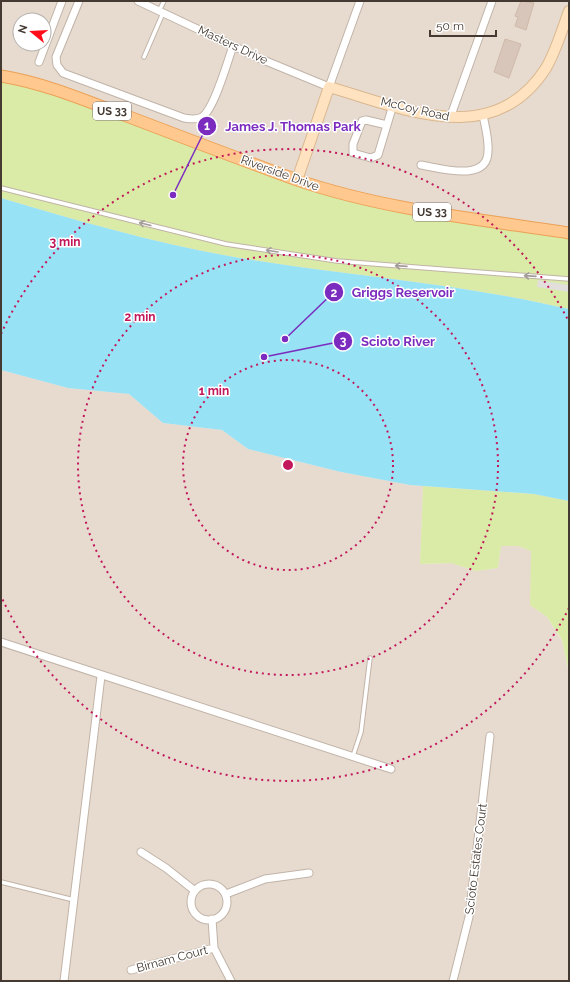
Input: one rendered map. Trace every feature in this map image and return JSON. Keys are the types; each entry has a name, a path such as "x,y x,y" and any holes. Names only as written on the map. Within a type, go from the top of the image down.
{"main road":[{"name":"McCoy Road","path":"329,87 393,105 450,118 483,115 505,106 525,92 536,81 553,54 569,11"},
{"name":"Riverside Drive","path":"1,76 18,79 70,95 297,180 361,199 396,207 569,233"},
{"path":"297,180 329,87"}],"street":[{"path":"39,62 62,1"},
{"path":"79,1 56,57 57,65 62,73 184,118 194,119 204,116 214,100 233,46"},
{"name":"Masters Drive","path":"138,1 261,59 329,87"},
{"path":"329,87 360,1"},
{"path":"450,118 492,1"},
{"path":"387,125 366,120 362,121 353,144 353,153 370,158 375,158 378,155 387,125 393,105"},
{"path":"421,165 469,172 482,168 487,160 488,152 483,115"},
{"path":"1,642 101,676 180,699 391,769"},
{"path":"64,981 101,676"},
{"name":"Scioto Estates Court","path":"453,981 469,917 490,736"},
{"path":"141,852 166,868 195,891"},
{"path":"226,894 265,879 309,873"},
{"path":"214,884 226,894 227,905 221,915 212,919 201,918 194,910 192,900 195,891 204,885 214,884"},
{"path":"212,919 214,948 231,981"},
{"name":"Birnam Court","path":"131,970 214,948"}],"lane":[{"path":"144,57 164,1"},
{"path":"1,188 226,244 337,261 569,279"},
{"path":"353,756 361,732 370,658"},
{"path":"1,882 74,900"}],"shaded area":[{"path":"1,1 569,1 569,233 361,199 1,72"},
{"path":"538,280 569,285 569,292 537,287"},
{"path":"1,370 68,388 129,394 163,423 222,430 248,449 341,472 410,485 423,486 420,564 451,563 476,571 498,568 501,546 518,546 532,551 530,605 547,617 562,641 569,673 569,981 1,981"}],"green space":[{"path":"1,76 330,191 569,233 569,309 454,287 226,256 129,234 1,198"},
{"path":"423,486 534,494 569,501 569,673 562,640 547,617 530,605 531,551 518,546 501,546 498,568 476,571 451,563 420,564"}],"water":[{"path":"1,198 129,234 226,256 454,287 569,309 569,501 534,494 410,485 341,472 248,449 222,430 163,423 129,394 68,388 1,370"}],"building":[{"path":"521,1 534,3 526,30 515,26 518,17 515,16"},
{"path":"505,39 521,44 509,78 494,72"}],"place":[{"name":"James J. Thomas Park","path":"173,195"},
{"name":"Griggs Reservoir","path":"285,339"},
{"name":"Scioto River","path":"264,357"}]}
